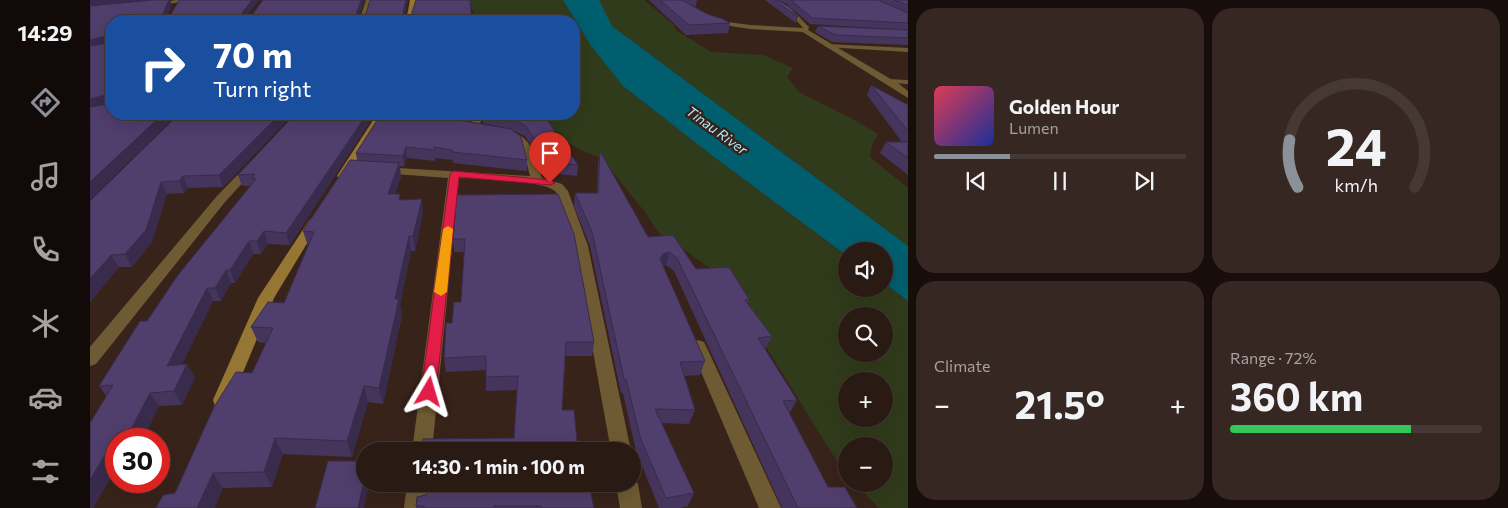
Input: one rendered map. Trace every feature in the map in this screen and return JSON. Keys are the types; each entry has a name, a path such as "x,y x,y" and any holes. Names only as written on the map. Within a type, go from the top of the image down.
{"main road":[{"path":"410,15 413,0"},
{"path":"333,192 358,168 382,120"},
{"path":"214,417 266,298 323,208"}],"street":[{"path":"149,4 192,0"},
{"path":"364,15 369,0"},
{"path":"772,0 791,11 805,29 827,46 891,81 908,95"},
{"path":"176,8 179,1"},
{"path":"805,29 816,28"},
{"path":"473,123 510,133 524,141 537,180"},
{"path":"90,359 221,199 260,156"},
{"path":"358,168 537,180 558,186 581,246 619,442"},
{"path":"423,442 454,174"},
{"path":"690,326 770,508"},
{"path":"415,508 417,492"},
{"path":"629,492 632,508"}],"lane":[{"path":"708,21 724,25 805,29"},
{"path":"827,46 908,50"},
{"path":"891,81 908,82"}],"green space":[{"path":"467,0 563,0 572,15 474,15"},
{"path":"599,0 644,0 674,25 676,30 711,52 763,55 793,68 787,77 799,92 878,134 872,145 870,157 908,188 908,246 612,26"},
{"path":"580,28 591,46 623,86 714,157 838,249 838,297 893,297 893,290 908,301 908,508 879,508 863,492 893,492 893,437 838,437 838,463 758,334 738,290 658,232 645,212 602,159 564,140 543,120 580,120"}],"water":[{"name":"Tinau River","path":"563,0 599,0 612,26 908,246 908,301 893,290 893,242 838,242 838,249 714,157 623,86 591,46 580,28 580,15 572,15"}],"building":[{"path":"169,0 163,14 166,15 105,15 105,36 90,40 90,6"},
{"path":"179,0 252,0 242,13 243,15 171,15"},
{"path":"263,0 361,0 356,15 252,15"},
{"path":"370,0 406,0 403,13 404,15 356,15 366,14"},
{"path":"416,0 470,0 471,15 411,15"},
{"path":"660,0 682,0 707,14 730,23 689,25"},
{"path":"774,0 790,7 798,17"},
{"path":"791,0 878,0 908,13 908,23 812,18"},
{"path":"894,0 908,0 908,5"},
{"path":"818,26 908,30 908,38 835,35"},
{"path":"105,44 105,95 90,99 90,46"},
{"path":"871,85 908,105 908,131"},
{"path":"105,104 105,120 157,120 90,182 90,107"},
{"path":"173,120 274,120 219,175 183,176 179,181 161,182 146,230 125,254 111,255 90,279 90,201"},
{"path":"289,120 363,120 286,233 264,231 257,241 249,241 230,270 226,270 215,288 207,288 167,366 187,364 174,391 150,393 132,428 105,428 105,455 90,480 90,423 113,385 99,386 140,321 147,321 178,275 256,179 252,178 255,174 238,175"},
{"path":"377,120 459,120 511,129 521,137 527,160 452,152 452,150 434,147 434,150 406,147 403,156 356,153"},
{"path":"513,120 547,120 578,165 543,161 535,140 526,126"},
{"path":"886,142 908,142 908,158"},
{"path":"600,151 648,237 673,235 696,269 729,267 749,299 745,300 772,336 758,338 797,400 783,401 828,487 838,487 838,492 848,492 857,508 798,508 677,258 669,252 663,254 660,259 705,361 680,362 695,410 655,409 694,493 666,498 640,437 626,379 624,379 592,232 575,193 598,193"},
{"path":"350,160 399,163 388,194 400,194 399,200 422,199 413,236 409,236 395,299 399,299 379,388 364,386 347,441 275,438 264,472 213,473 197,508 156,508 163,495 175,493 214,407 236,372 252,373 273,328 251,327 268,302 284,303 314,232 303,231"},
{"path":"558,194 574,234 594,342 566,342 562,410 574,410 577,442 423,442 423,439 514,438 518,376 486,377 486,356 444,358 446,323 452,323 454,302 461,302 465,239 453,239 457,195"},
{"path":"328,461 356,461 356,492 362,492 358,508 315,508"},
{"path":"426,492 591,492 594,508 494,506 494,508 424,508 424,506 416,506 417,497 426,495"}],"slow traffic":[{"path":"441,292 448,229"}],"route":[{"path":"429,392 454,174 537,180 550,183"}]}
